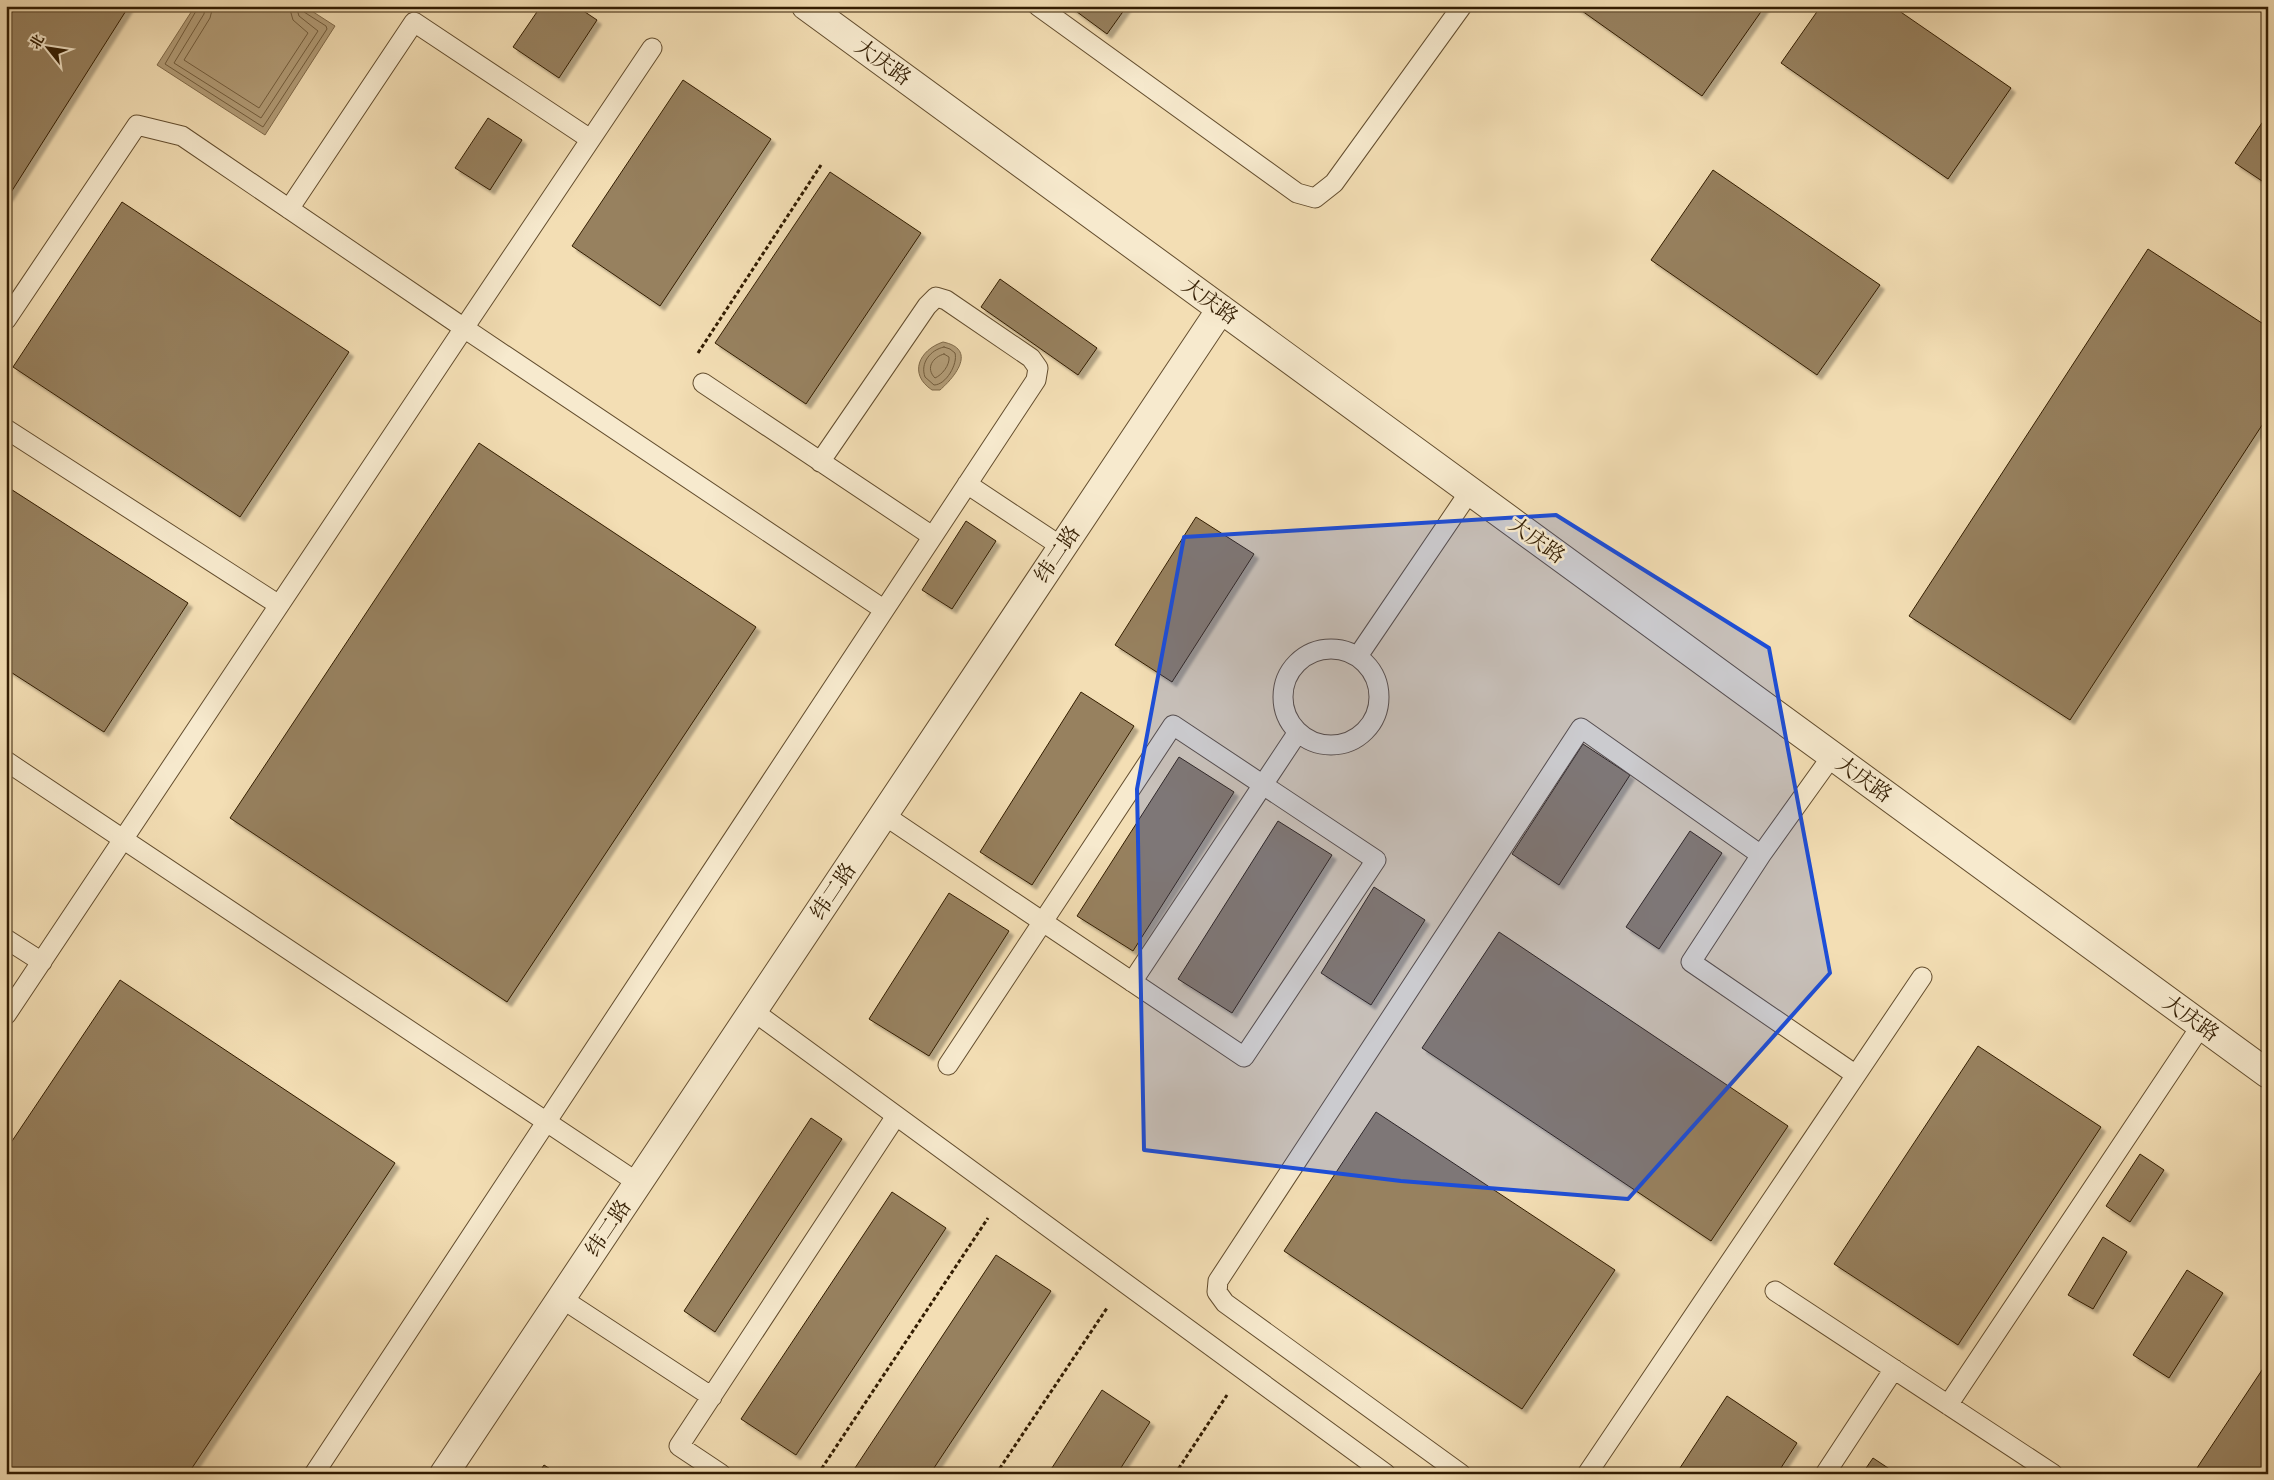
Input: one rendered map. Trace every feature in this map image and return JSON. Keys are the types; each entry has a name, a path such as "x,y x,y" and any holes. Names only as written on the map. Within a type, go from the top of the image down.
{"street":[{"name":"大庆路","path":"806,6 2268,1074"},
{"name":"纬二路","path":"444,1474 1221,309"}],"lane":[{"path":"1038,6 1297,193 1315,198 1334,184 1462,6"},
{"path":"289,209 414,22 590,139"},
{"path":"6,1015 652,48"},
{"path":"6,320 137,125 182,136 883,609"},
{"path":"314,1474 883,609 1036,380 1038,368 1031,358 946,300 936,297 927,306 820,462"},
{"path":"703,383 932,536"},
{"path":"6,429 279,605"},
{"path":"966,484 1062,547"},
{"path":"1358,656 1470,491"},
{"path":"1327,648 1343,650 1358,656 1369,667 1376,679 1379,693 1378,708 1373,721 1364,732 1352,740 1338,744 1324,744 1310,740 1298,732 1288,719 1283,689 1289,674 1298,661 1312,652 1327,648"},
{"path":"884,815 1043,922 1132,982 1244,1057 1376,860 1173,726 1043,922 948,1065"},
{"path":"1461,1474 1224,1303 1217,1292 1218,1281 1581,728 1761,855"},
{"path":"1132,982 1298,732"},
{"path":"1832,756 1761,855 1691,962 1856,1075"},
{"path":"6,761 638,1183"},
{"path":"6,939 42,962"},
{"path":"1587,1474 1922,978"},
{"path":"753,1011 1386,1474"},
{"path":"1948,1404 2202,1026"},
{"path":"720,1474 679,1446 896,1116"},
{"path":"1775,1291 2053,1474"},
{"path":"561,1298 712,1396"},
{"path":"1825,1474 1894,1369"}],"path":[{"path":"703,383 694,369 698,353 821,165"},
{"path":"818,1474 1003,1194"},
{"path":"996,1474 1124,1282"},
{"path":"1175,1474 1244,1370"}],"highlighted area":[{"path":"1556,515 1769,648 1830,973 1628,1199 1401,1181 1144,1150 1137,789 1184,537"}],"water":[{"path":"195,6 304,6 335,26 265,135 157,65"},
{"path":"943,342 953,345 959,350 960,363 952,378 940,390 932,390 920,377 919,363 928,351"}],"building":[{"path":"6,6 129,6 8,197 6,196"},
{"path":"541,6 576,6 597,20 559,78 513,47"},
{"path":"1069,6 1127,6 1107,34"},
{"path":"1575,6 1765,6 1702,96"},
{"path":"1821,6 1892,6 2011,88 1948,179 1781,63"},
{"path":"683,80 771,139 660,306 572,246"},
{"path":"2268,114 2268,185 2235,163"},
{"path":"488,118 522,140 490,190 455,168"},
{"path":"1713,170 1880,285 1817,375 1651,260"},
{"path":"830,172 921,233 806,404 715,343"},
{"path":"122,202 349,352 240,517 13,367"},
{"path":"2148,249 2268,327 2268,416 2070,720 1909,616"},
{"path":"1000,279 1097,348 1078,375 981,307"},
{"path":"479,443 756,627 507,1002 230,818"},
{"path":"6,486 188,603 104,732 6,669"},
{"path":"1196,517 1254,554 1172,682 1115,645"},
{"path":"966,521 996,541 952,609 922,590"},
{"path":"1081,692 1134,726 1032,885 980,852"},
{"path":"1583,744 1630,775 1559,885 1512,854"},
{"path":"1179,757 1234,792 1133,951 1077,916"},
{"path":"1278,821 1332,855 1232,1013 1178,979"},
{"path":"1690,831 1722,853 1659,949 1626,927"},
{"path":"1374,887 1425,920 1371,1005 1321,973"},
{"path":"949,893 1009,931 929,1056 869,1019"},
{"path":"1499,932 1788,1126 1711,1241 1422,1048"},
{"path":"120,980 395,1163 188,1474 6,1474 6,1150"},
{"path":"1978,1046 2101,1127 1958,1345 1834,1264"},
{"path":"1376,1112 1615,1270 1522,1409 1284,1251"},
{"path":"811,1118 842,1139 715,1332 684,1311"},
{"path":"2140,1154 2164,1170 2130,1222 2106,1206"},
{"path":"892,1192 946,1228 796,1455 741,1419"},
{"path":"2103,1237 2127,1252 2093,1309 2068,1295"},
{"path":"996,1255 1051,1291 930,1474 851,1474"},
{"path":"2187,1270 2223,1293 2169,1378 2133,1355"},
{"path":"2268,1361 2268,1474 2193,1474"},
{"path":"1102,1390 1150,1422 1117,1474 1048,1474"},
{"path":"1727,1396 1797,1443 1777,1474 1676,1474"},
{"path":"1873,1458 1897,1474 1862,1474"},
{"path":"544,1465 558,1474 538,1474"}]}
